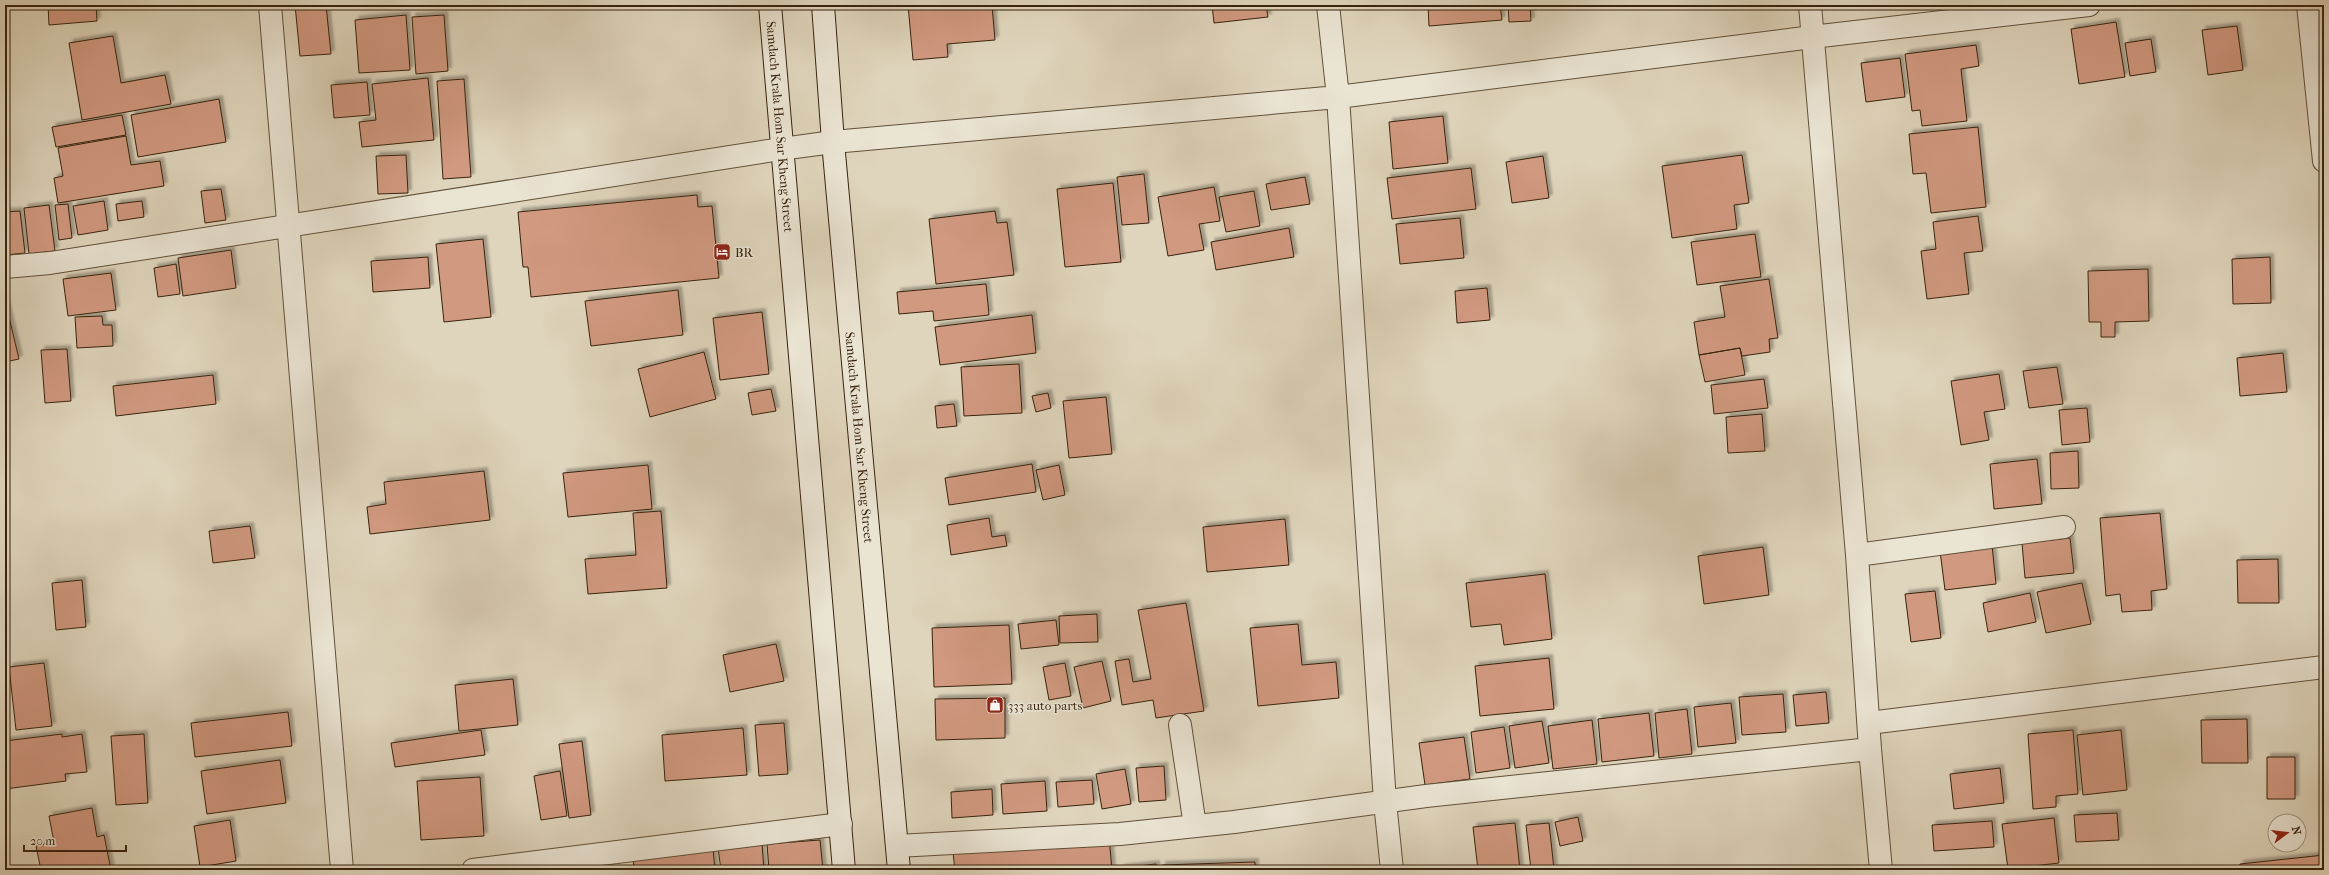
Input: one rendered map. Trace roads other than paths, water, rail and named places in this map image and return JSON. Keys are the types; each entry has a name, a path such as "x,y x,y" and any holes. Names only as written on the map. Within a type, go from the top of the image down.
{"street":[{"path":"270,5 287,226 342,870"},
{"name":"Samdach Krala Hom Sar Kheng Street","path":"770,5 781,149 844,870"},
{"name":"Samdach Krala Hom Sar Kheng Street","path":"823,5 899,870"},
{"path":"1328,5 1338,97 1385,802 1392,870"},
{"path":"1810,5 1857,555 1870,749 1881,870"},
{"path":"5,267 50,263 834,142 1338,97 1812,37 2089,5"},
{"path":"2308,5 2324,161"},
{"path":"1857,555 2064,527"},
{"path":"1869,723 2324,667"},
{"path":"1180,724 1195,826"},
{"path":"897,846 1120,834 1195,826 1426,796 1870,749"},
{"path":"473,870 840,824"}],"place":[{"name":"BR","path":"722,252"},
{"name":"333 auto parts","path":"995,705"}]}
